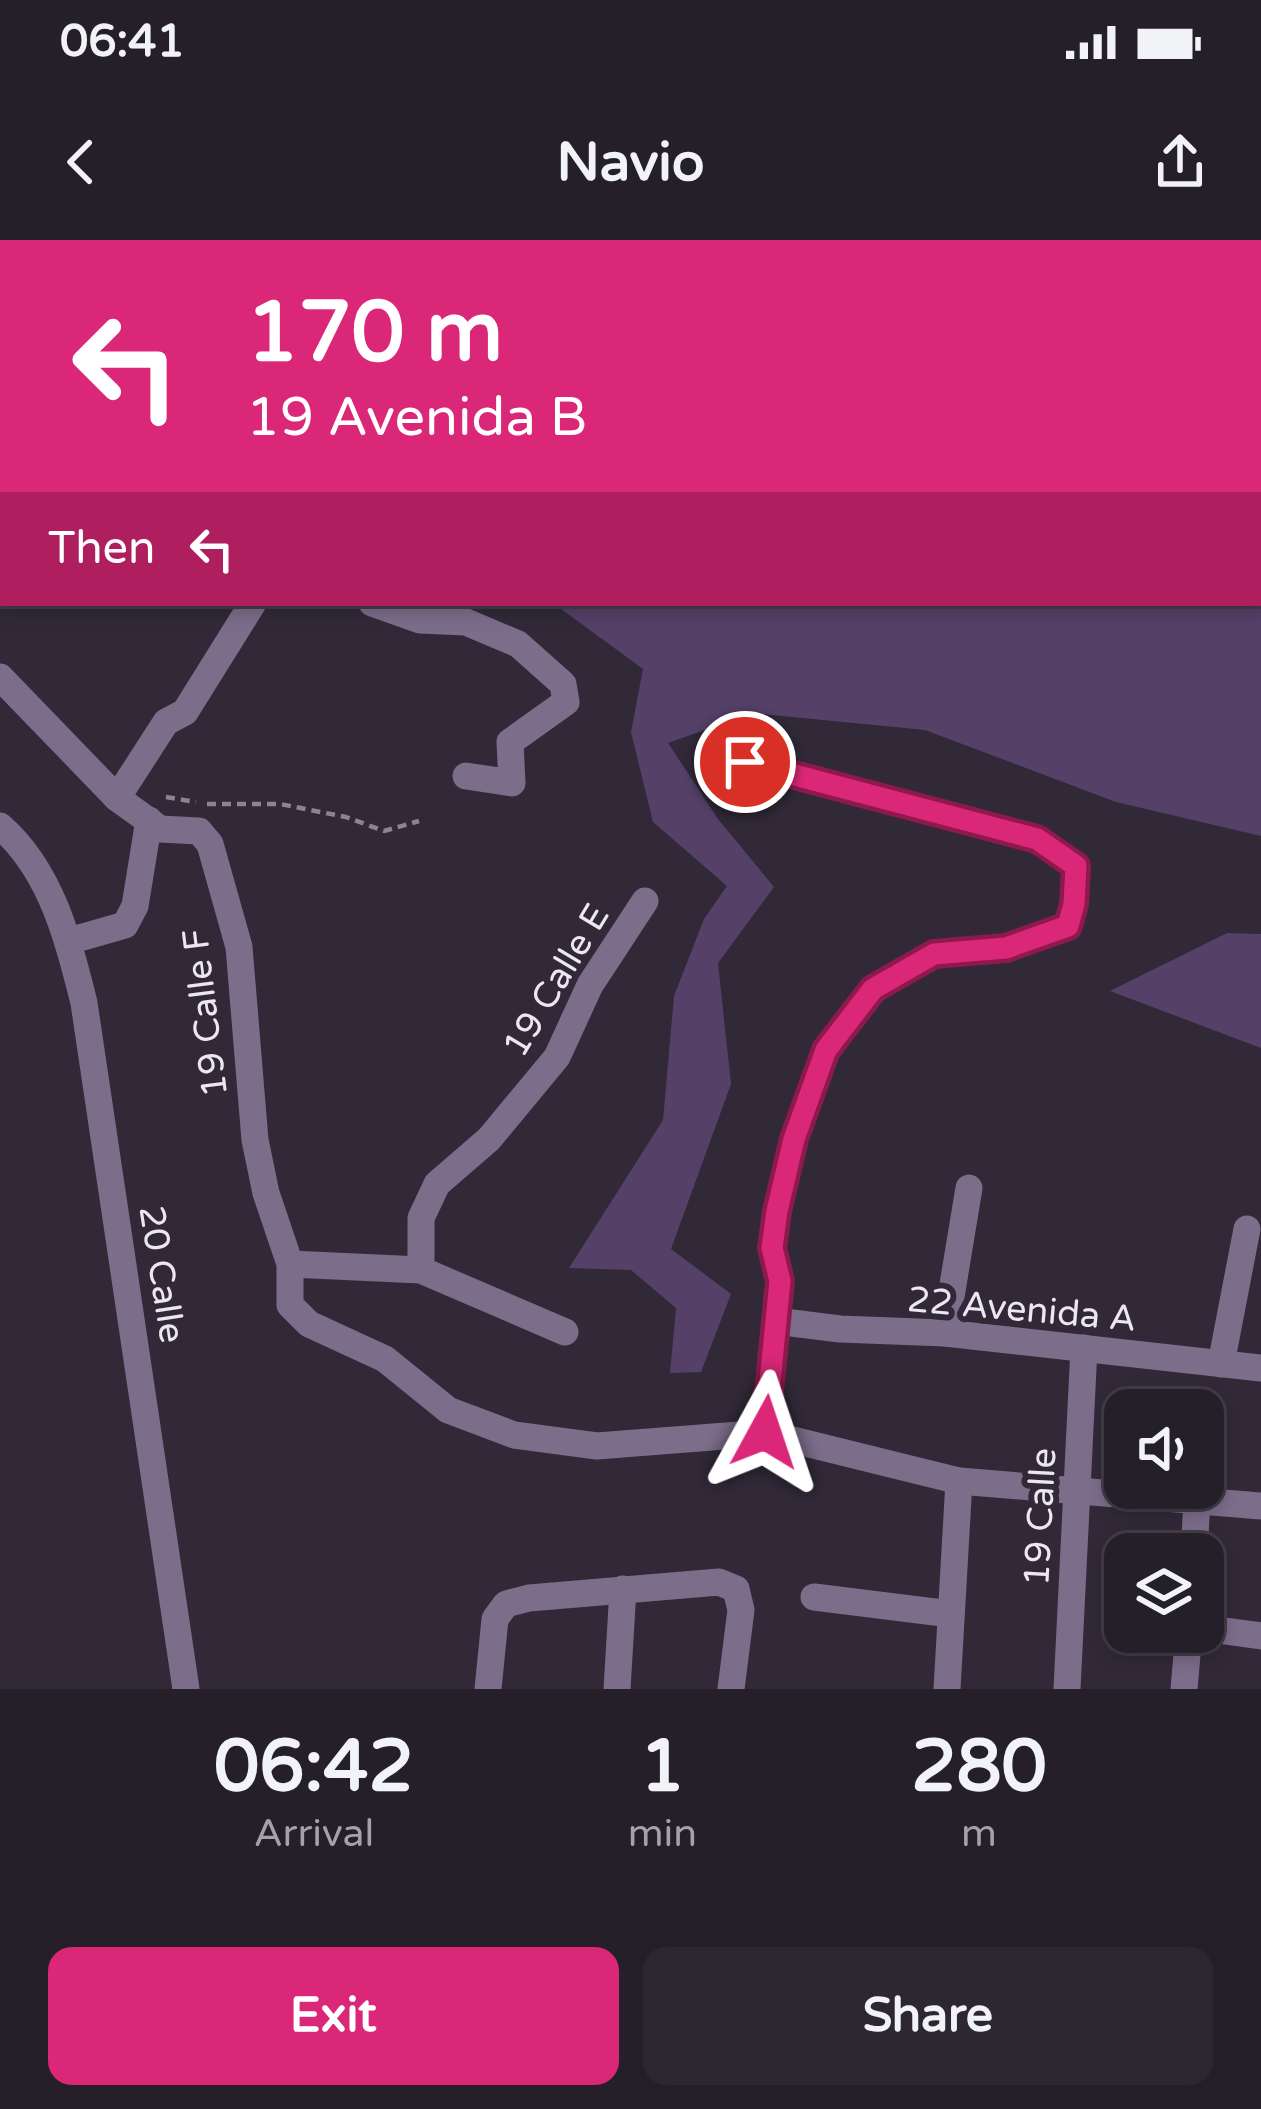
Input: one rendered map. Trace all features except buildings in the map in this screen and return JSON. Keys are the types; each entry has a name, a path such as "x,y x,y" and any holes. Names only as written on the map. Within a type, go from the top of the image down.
{"street":[{"path":"117,798 166,722 185,712 251,606"},
{"path":"380,606 420,620 466,622 518,644 563,684 566,702 510,742 512,783 466,776"},
{"name":"19 Calle F","path":"0,677 117,798 160,830 199,830 210,844 239,947 255,1140 266,1193 290,1264 290,1305 309,1324 385,1359 448,1410 514,1435 597,1446 765,1432"},
{"path":"745,762 1037,839 1076,866 1068,926 1006,948 934,954 873,989 826,1050 794,1139 777,1211 772,1248 780,1281 765,1432 959,1481 1104,1491"},
{"path":"69,941 125,925 136,905 148,820"},
{"name":"20 Calle","path":"0,826 17,841 40,876 69,941 84,1003 186,1689"},
{"name":"19 Calle E","path":"422,1270 421,1218 437,1184 489,1139 557,1057 590,985 645,902"},
{"path":"945,1334 969,1189"},
{"path":"1221,1364 1247,1229"},
{"path":"290,1264 422,1270 566,1332"},
{"name":"22 Avenida A","path":"776,1321 1261,1368"},
{"name":"19 Calle","path":"1066,1689 1084,1348"},
{"path":"947,1689 959,1481"},
{"path":"1224,1503 1261,1506"},
{"path":"488,1689 495,1619 506,1604 719,1582 736,1589 741,1610 730,1689"},
{"path":"617,1689 623,1589"},
{"path":"814,1597 952,1614"},
{"path":"1224,1631 1261,1636"},
{"path":"1184,1689 1188,1653"}],"path":[{"path":"148,820 156,796 209,804 280,804 346,817 384,831 419,821"}],"shaded area":[{"path":"557,606 1261,606 1261,836 1116,802 925,730 753,713 668,743 718,819 774,887 718,963 731,1084 671,1249 731,1294 701,1372 670,1373 676,1308 631,1270 569,1268 663,1120 674,996 704,919 727,886 653,822 631,732 643,669"},
{"path":"1227,933 1261,934 1261,1048 1110,991"}],"route":[{"path":"745,762 1037,839 1076,866 1068,926 1006,948 934,954 873,989 826,1050 794,1139 777,1211 772,1248 780,1281 765,1432"}]}
